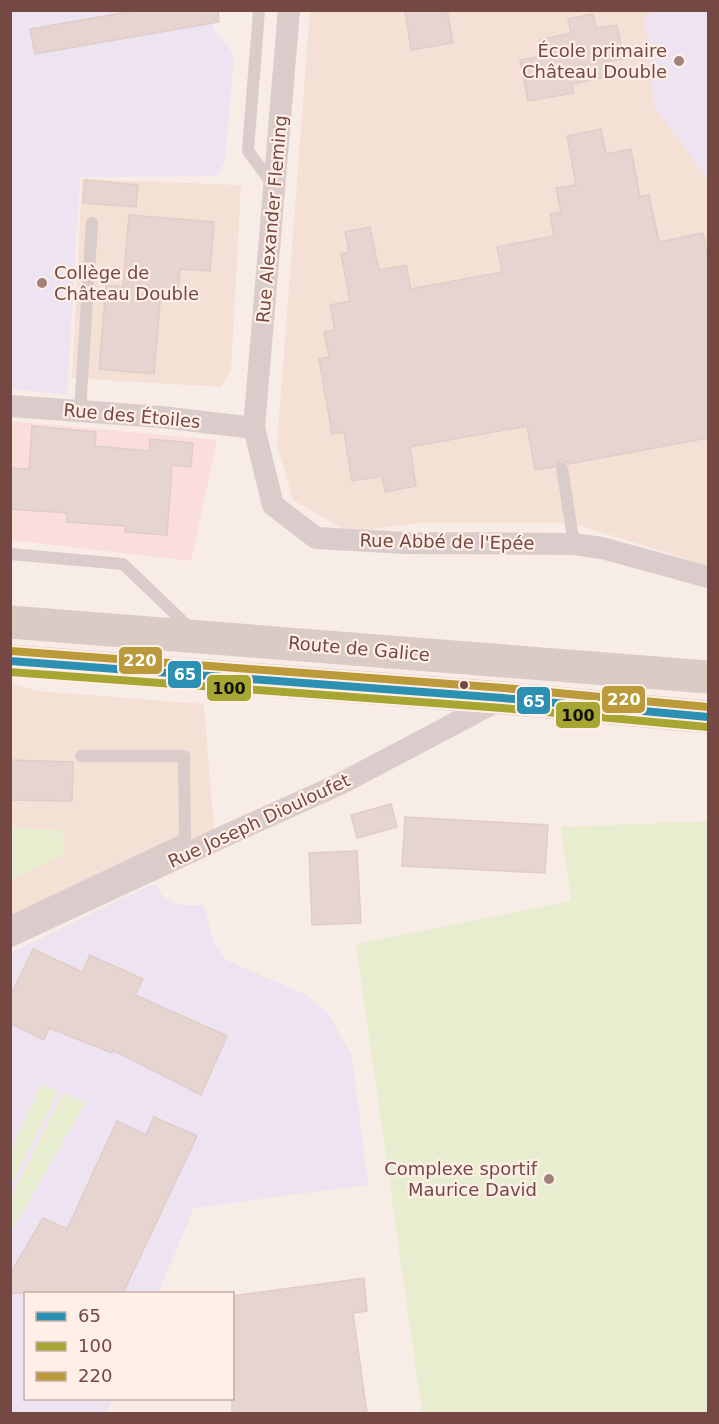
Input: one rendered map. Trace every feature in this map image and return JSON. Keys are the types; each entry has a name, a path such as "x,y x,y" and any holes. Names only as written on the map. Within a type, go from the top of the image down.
{"main road":[{"name":"Route de Galice","path":"10,622 708,677"},
{"name":"Route de Galice","path":"10,661 503,698 708,717"}],"street":[{"name":"Rue Alexander Fleming","path":"254,428 290,10"},
{"name":"Rue des Étoiles","path":"10,406 161,417 254,428"},
{"name":"Rue Abbé de l'Epée","path":"254,428 273,505 316,538 405,543 574,544 602,548 708,577"},
{"name":"Rue Joseph Diouloufet","path":"10,936 342,783 503,698"}],"lane":[{"path":"259,10 248,151 275,187"},
{"path":"80,411 92,223"},
{"path":"562,468 574,544"},
{"path":"10,554 123,564 198,636"},
{"path":"10,922 184,839 184,756 81,756"}],"shaded area":[{"name":"École primaire Château Double","path":"664,10 708,11 708,180 654,106 645,16"},
{"name":"Collège de Château Double","path":"10,11 214,11 213,28 234,55 225,162 216,176 80,177 67,395 11,389"},
{"path":"310,11 708,11 708,566 572,523 418,523 349,532 293,500 277,444"},
{"path":"82,179 241,185 231,369 221,387 72,378"},
{"path":"11,421 217,440 191,561 11,540"},
{"path":"10,683 38,691 204,704 214,831 11,927"},
{"path":"150,885 157,886 162,895 172,902 181,905 203,905 214,942 226,960 306,995 328,1013 352,1056 368,1185 194,1208 158,1292 24,1292 24,1400 113,1400 107,1413 11,1414 11,953"}],"green space":[{"name":"Complexe sportif Maurice David","path":"708,821 708,1413 422,1413 356,944 571,901 561,827"},
{"path":"11,828 62,830 64,855 11,880"},
{"path":"42,1083 58,1093 11,1185 11,1150"},
{"path":"63,1093 85,1103 11,1232 11,1198"}],"building":[{"path":"139,10 218,10 219,22 35,54 30,29"},
{"path":"405,10 447,10 453,43 411,50"},
{"path":"593,14 596,28 617,25 624,59 603,62 606,77 572,84 574,93 528,101 520,60 542,56 539,40 571,33 568,19"},
{"path":"601,129 606,154 631,149 640,197 649,195 659,242 703,233 708,258 708,438 569,464 560,460 554,467 535,470 527,426 410,447 416,486 385,492 382,476 352,481 344,432 332,434 319,359 329,357 324,332 335,330 330,305 350,301 341,254 349,252 345,232 370,227 379,270 406,265 411,289 502,272 497,247 554,236 550,214 561,212 556,188 576,185 567,136"},
{"path":"85,180 138,185 136,207 83,203"},
{"path":"129,215 214,222 210,271 180,269 178,291 161,290 154,374 99,369 106,285 123,287"},
{"path":"32,426 96,432 95,446 149,451 150,439 193,443 191,467 172,465 167,535 125,532 125,526 67,522 67,513 10,509 10,468 29,469"},
{"path":"10,760 73,762 72,801 10,800"},
{"path":"391,804 397,827 357,838 351,815"},
{"path":"405,817 548,825 545,873 402,866"},
{"path":"357,851 361,923 312,925 309,853"},
{"path":"33,949 82,972 90,955 143,979 135,995 227,1036 201,1095 113,1050 112,1053 49,1028 44,1040 10,1023 10,997"},
{"path":"154,1117 197,1136 123,1292 10,1293 10,1274 43,1218 67,1229 117,1121 146,1135"},
{"path":"364,1278 367,1311 353,1313 367,1413 232,1413 234,1296"}],"transit line":[{"name":"220","path":"11,651 504,688 708,707"},
{"name":"65","path":"10,661 503,698 708,717"},
{"name":"100","path":"10,672 502,708 707,727"}],"place":[{"name":"École primaire Château Double","path":"679,61"},
{"name":"Collège de Château Double","path":"42,283"},
{"name":"Complexe sportif Maurice David","path":"549,1179"}]}
